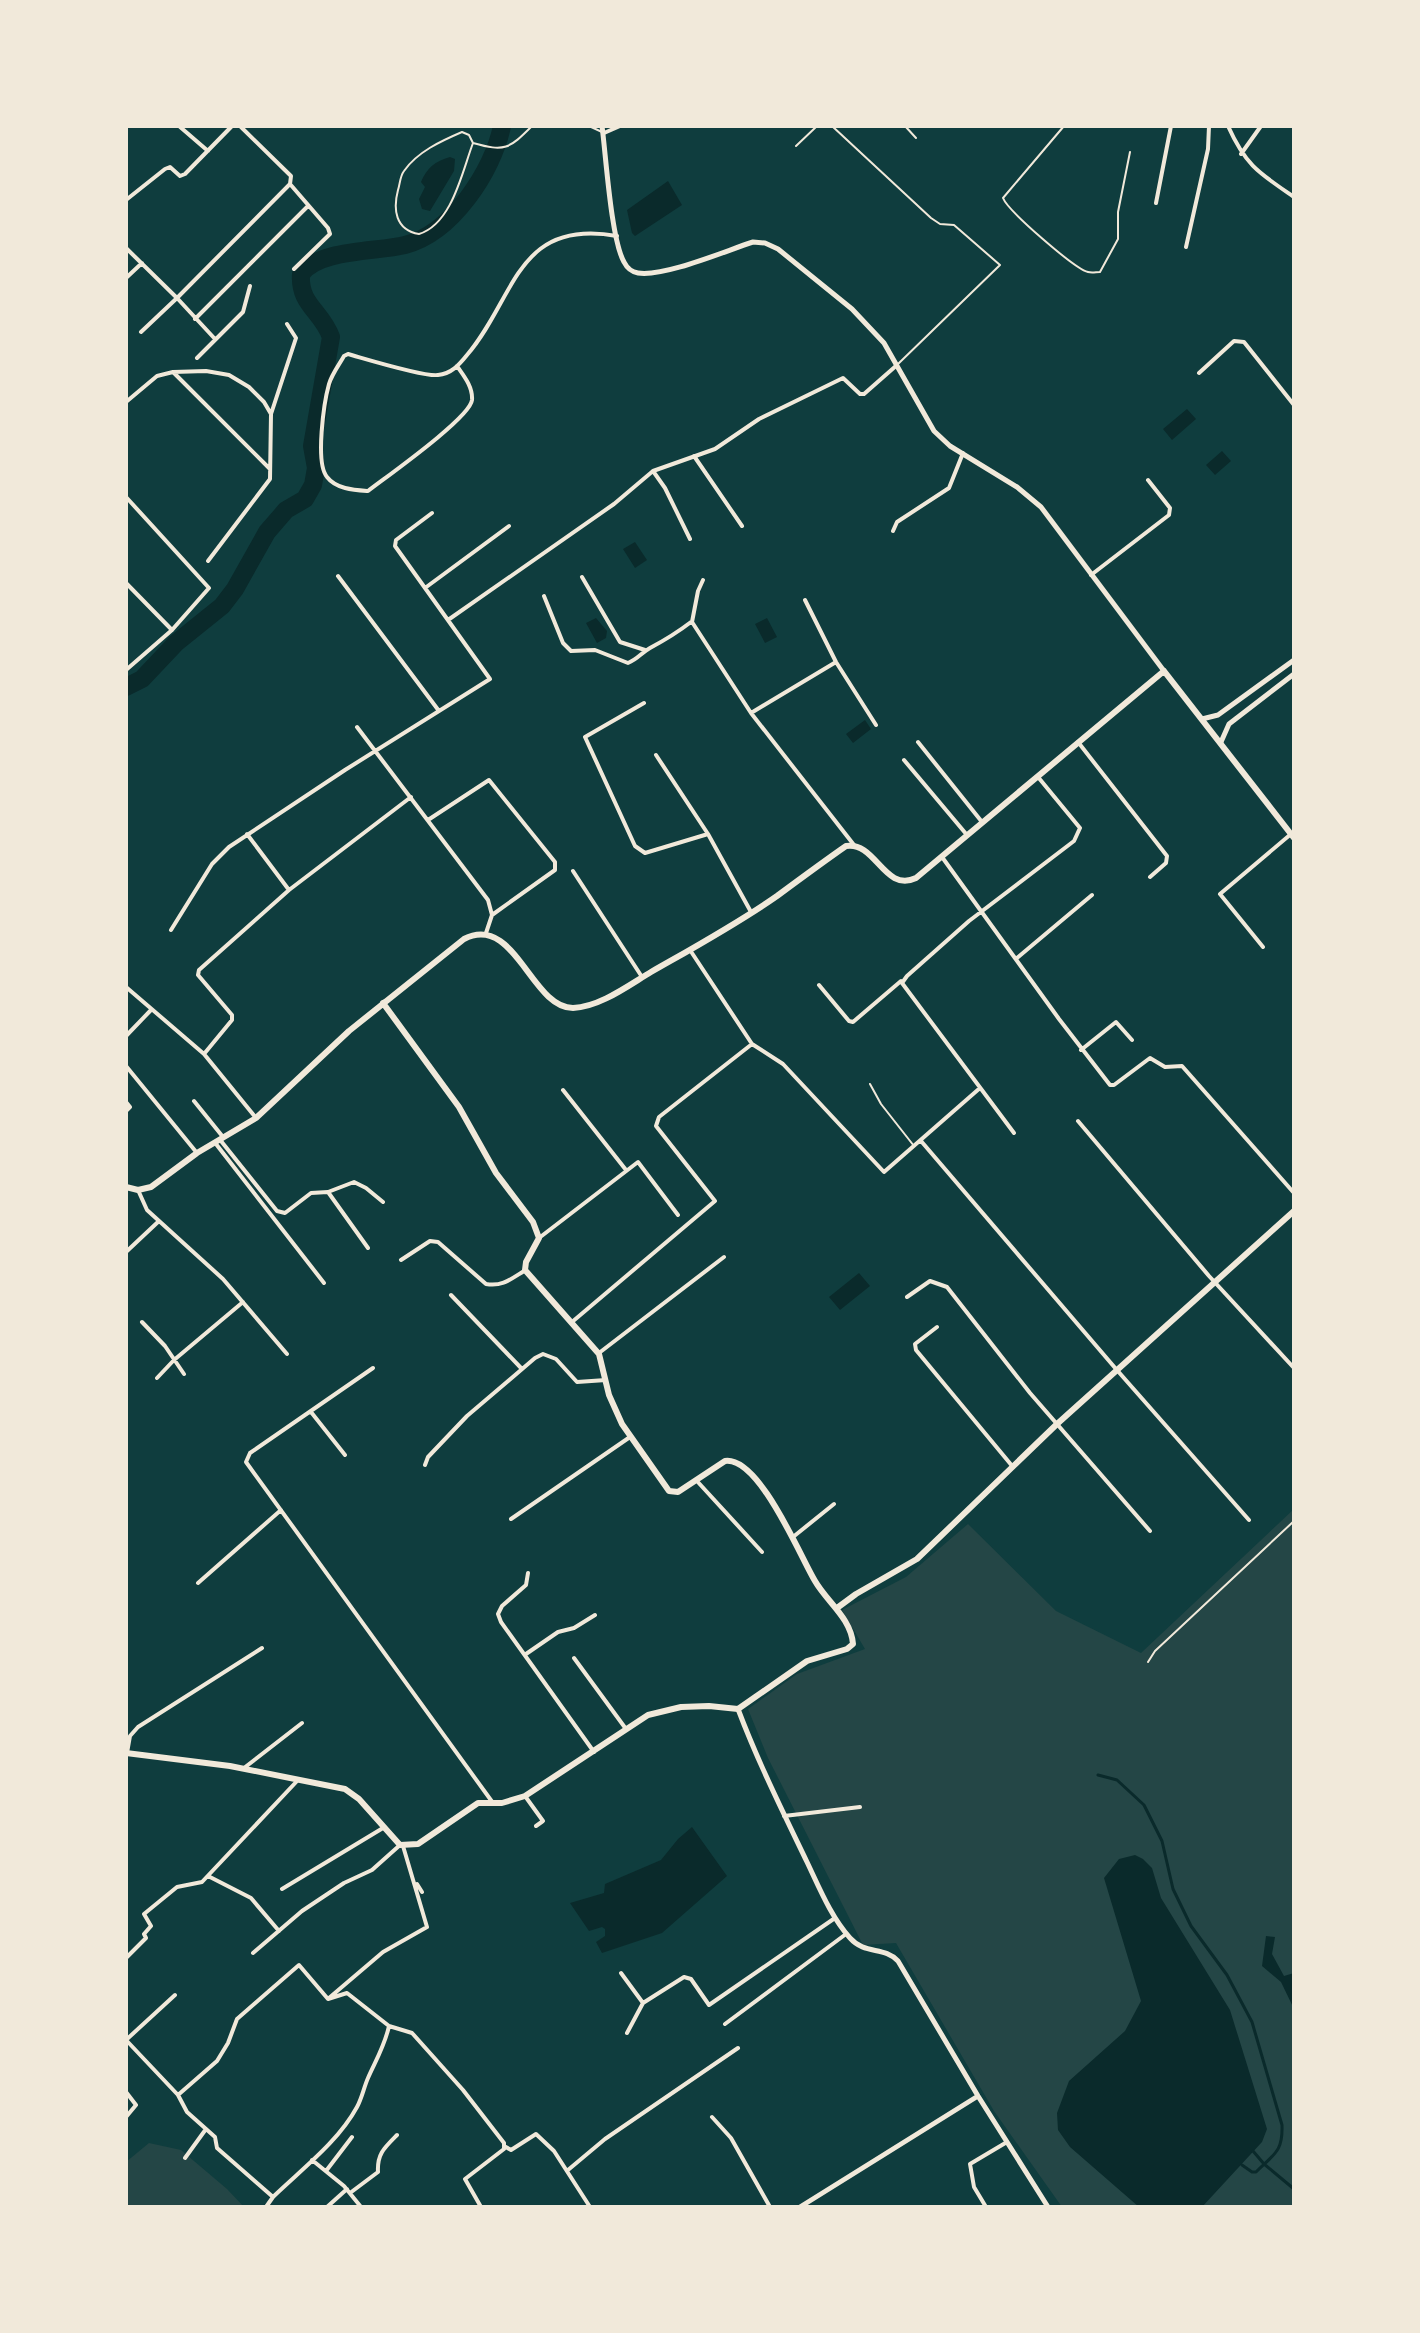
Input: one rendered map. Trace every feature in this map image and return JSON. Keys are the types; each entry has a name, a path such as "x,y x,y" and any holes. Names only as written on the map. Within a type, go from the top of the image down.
{"main road":[{"path":"126,1187 138,1190 151,1187 197,1153 256,1118 383,1003 464,939 476,933 495,937 545,992 562,1005 573,1008 593,1004 690,950 846,846 854,845 862,849 892,877 902,882 916,878 1164,671 1292,836"},
{"path":"127,1753 243,1769 353,1793 401,1845 418,1844 478,1803 515,1801 525,1796 648,1715 662,1710 709,1706 738,1709 807,1661 851,1647 853,1639 837,1608 816,1583 769,1496 737,1462 725,1461 678,1492 669,1491 614,1409 599,1354 525,1270 539,1238 533,1222 496,1173 459,1107 383,1003"},
{"path":"837,1608 917,1559 1116,1369 1294,1211"}],"street":[{"path":"179,126 208,151"},
{"path":"126,200 165,169 170,167 180,176 185,174 232,126"},
{"path":"141,332 290,184 291,176 240,126"},
{"path":"620,126 602,129 617,236 623,260 629,269 642,273 664,271 753,242 778,249 852,309 884,343 934,431 950,446 1017,487 1041,507 1164,671"},
{"path":"1156,203 1171,126"},
{"path":"1186,247 1208,149 1209,126"},
{"path":"1228,126 1241,154 1255,170 1294,197"},
{"path":"1241,154 1261,126"},
{"path":"290,184 330,234 294,269"},
{"path":"195,319 308,206"},
{"path":"457,366 468,381 472,400 455,424 368,491 348,489 329,480 321,468 319,454 329,384 344,356 348,354 435,376 451,372 478,343 510,282 526,261 557,238 582,234 617,236"},
{"path":"127,250 215,339"},
{"path":"126,278 142,263"},
{"path":"197,358 243,312 250,286"},
{"path":"208,561 270,479 271,414 296,338 287,324"},
{"path":"1199,373 1234,341 1244,342 1294,405"},
{"path":"448,620 614,504 653,471 715,449 759,419 843,378 860,394 864,394 897,365"},
{"path":"126,402 157,376 206,371 229,375 249,387 271,414"},
{"path":"173,372 272,470"},
{"path":"893,531 897,522 949,488 963,452"},
{"path":"694,456 742,526"},
{"path":"653,471 665,488 690,539"},
{"path":"1091,575 1169,515 1170,508 1148,480"},
{"path":"126,497 209,588 172,630 127,667"},
{"path":"171,930 212,864 247,834 490,679 394,542 432,513"},
{"path":"425,588 509,526"},
{"path":"338,576 439,711"},
{"path":"582,577 620,642 645,650"},
{"path":"544,596 563,643 571,651 595,650 628,663 692,622 703,580"},
{"path":"126,583 172,630"},
{"path":"805,600 836,662 876,725"},
{"path":"692,622 751,713 854,845"},
{"path":"1202,719 1218,715 1294,660"},
{"path":"751,713 836,662"},
{"path":"1221,742 1229,724 1294,674"},
{"path":"644,703 585,737 635,846 645,853 708,834"},
{"path":"357,727 488,900 492,915 486,933"},
{"path":"918,742 982,822"},
{"path":"1078,742 1167,856 1166,863 1150,877"},
{"path":"656,755 708,834 751,912"},
{"path":"904,760 967,835"},
{"path":"819,985 853,1022 981,912 1074,841 1080,828 1038,777"},
{"path":"428,820 489,780 555,862 555,870 492,915"},
{"path":"204,1054 232,1020 232,1015 198,975 199,970 289,890 411,797"},
{"path":"247,834 289,890"},
{"path":"1263,947 1220,894 1292,836"},
{"path":"942,857 1081,1050 1110,1085 1150,1058 1165,1067 1182,1066 1294,1193"},
{"path":"573,871 642,977"},
{"path":"1017,958 1092,895"},
{"path":"690,950 752,1044 783,1064 884,1172 980,1088"},
{"path":"903,979 903,987 1014,1133"},
{"path":"126,987 204,1054 256,1118"},
{"path":"126,1036 151,1010"},
{"path":"1081,1050 1116,1022 1132,1040"},
{"path":"572,1322 715,1201 656,1126 659,1117 752,1044"},
{"path":"126,1066 197,1153"},
{"path":"563,1090 626,1170"},
{"path":"194,1101 324,1283"},
{"path":"126,1102 130,1107 126,1111"},
{"path":"1078,1121 1215,1282 1294,1368"},
{"path":"220,1141 277,1211 285,1213 311,1193 328,1192 354,1182 383,1202"},
{"path":"921,1141 1249,1520"},
{"path":"539,1238 638,1162 678,1215"},
{"path":"138,1190 147,1210 223,1279 287,1354"},
{"path":"328,1192 368,1248"},
{"path":"126,1252 159,1221"},
{"path":"401,1260 430,1241 438,1242 486,1284 497,1286 525,1270"},
{"path":"599,1354 724,1257"},
{"path":"907,1297 930,1281 947,1287 1057,1424 1150,1531"},
{"path":"451,1295 522,1369"},
{"path":"157,1378 243,1302"},
{"path":"142,1322 165,1346 184,1374"},
{"path":"937,1327 915,1344 916,1350 1013,1467"},
{"path":"425,1465 428,1457 467,1416 543,1354 556,1359 577,1382 606,1380"},
{"path":"373,1368 247,1456 246,1462 248,1469 493,1803"},
{"path":"311,1412 345,1455"},
{"path":"511,1519 630,1437"},
{"path":"696,1480 762,1552"},
{"path":"793,1537 834,1504"},
{"path":"198,1583 281,1510"},
{"path":"528,1573 526,1585 502,1606 498,1614 594,1752"},
{"path":"526,1654 558,1632 574,1628 595,1615"},
{"path":"127,1753 130,1736 138,1727 262,1648"},
{"path":"574,1658 626,1729"},
{"path":"738,1709 784,1816 835,1918 862,1949 888,1953 898,1961 1048,2207"},
{"path":"243,1769 302,1723"},
{"path":"126,1958 146,1938 144,1934 151,1926 144,1914 177,1887 202,1882 299,1779"},
{"path":"525,1796 543,1821 536,1826"},
{"path":"784,1816 860,1807"},
{"path":"282,1889 383,1828"},
{"path":"253,1953 329,1892 372,1870 401,1845 414,1878 427,1927 383,1952 328,1999"},
{"path":"208,1876 251,1898 279,1931"},
{"path":"414,1878 422,1892"},
{"path":"627,2033 643,2003 684,1977 691,1979 709,2005 835,1918"},
{"path":"725,2024 846,1934"},
{"path":"178,2095 217,2061 237,2019 299,1965 328,1999"},
{"path":"621,1973 643,2003"},
{"path":"328,1999 347,1993 389,2026 412,2033 463,2090 504,2146 511,2150 536,2134 554,2151 590,2207"},
{"path":"175,1995 126,2040 178,2095 187,2112 215,2137 217,2148 273,2197"},
{"path":"266,2207 346,2124 358,2105 384,2046 389,2026"},
{"path":"568,2170 605,2139 738,2048"},
{"path":"126,2092 136,2105 126,2117"},
{"path":"800,2207 978,2096"},
{"path":"712,2117 731,2138 770,2207"},
{"path":"185,2158 206,2129"},
{"path":"327,2207 378,2172 377,2158 381,2150 397,2135"},
{"path":"326,2171 352,2137"},
{"path":"986,2207 974,2187 970,2164 1008,2141"},
{"path":"481,2207 465,2179 504,2146"},
{"path":"312,2160 349,2191 361,2207"}],"lane":[{"path":"473,143 438,222 419,234 404,228 397,220 394,207 403,172 434,144 462,132 469,135 473,143 502,149 513,145 532,126"},
{"path":"589,126 602,129"},
{"path":"796,146 817,126"},
{"path":"832,126 931,218 940,224 954,225 1000,265 897,365"},
{"path":"905,126 916,138"},
{"path":"1064,126 1003,198 1006,206 1086,272 1100,272 1118,239 1118,212 1130,152"},
{"path":"870,1084 881,1104 914,1146"},
{"path":"1148,1662 1164,1642 1294,1521"}],"shaded area":[{"path":"450,157 455,159 454,171 430,211 422,209 419,199 425,187 421,182 423,177 432,166"},
{"path":"668,181 682,205 635,236 627,210"},
{"path":"1187,409 1196,419 1172,440 1163,429"},
{"path":"1222,451 1231,461 1215,475 1206,465"},
{"path":"635,542 647,560 635,568 623,549"},
{"path":"596,618 607,631 606,638 597,643 586,623"},
{"path":"767,618 777,637 765,643 755,624"},
{"path":"865,720 871,729 853,743 846,734"},
{"path":"859,1273 870,1286 840,1310 829,1297"},
{"path":"1294,1509 1294,2207 1062,2207 994,2111 896,1943 863,1945 768,1758 748,1709 797,1674 865,1649 842,1610 906,1577 968,1524 1056,1611 1141,1653"},
{"path":"692,1827 727,1876 662,1933 602,1953 596,1942 605,1936 605,1929 589,1931 570,1903 604,1893 605,1884 661,1860"},
{"path":"1135,1855 1152,1868 1161,1898 1230,2010 1267,2129 1262,2142 1202,2207 1139,2207 1070,2147 1058,2130 1057,2113 1069,2081 1125,2031 1141,2001 1104,1878 1119,1859"},
{"path":"1266,1936 1275,1937 1272,1954 1284,1976 1294,1973 1294,2009 1281,1982 1262,1966"},
{"path":"149,2143 181,2150 244,2207 126,2207 126,2162"}],"waterway":[{"path":"126,687 142,679 176,643 222,606 267,532 286,510 305,499 313,485 316,468 312,446 331,337 303,293 301,274 321,260 405,245 439,228 468,198 480,180 490,162 502,126"},
{"path":"1098,1775 1117,1780 1144,1805 1162,1841 1173,1889 1191,1926 1227,1975 1252,2022 1282,2134 1276,2152 1256,2172 1242,2165"},
{"path":"1253,2151 1294,2189"}]}
